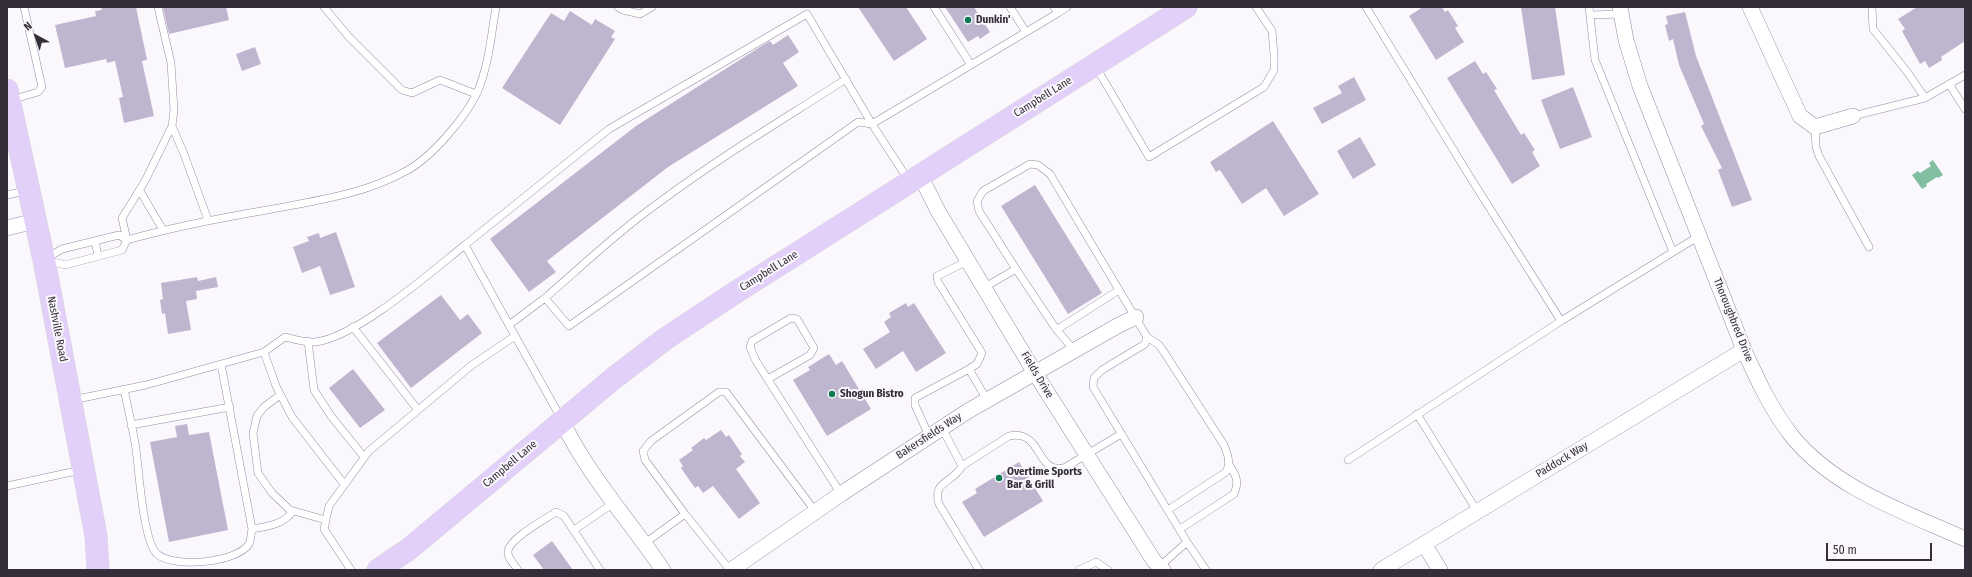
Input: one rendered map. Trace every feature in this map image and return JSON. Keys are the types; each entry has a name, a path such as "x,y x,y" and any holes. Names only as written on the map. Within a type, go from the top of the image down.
{"main road":[{"name":"Campbell Lane","path":"378,570 409,549 614,378 665,339 733,294 1186,7"},
{"name":"Nashville Road","path":"8,95 11,129 28,190 44,260 96,536 98,570"}],"street":[{"path":"1750,7 1800,116 1815,127 1853,116"},
{"name":"Thoroughbred Drive","path":"1620,10 1632,62 1640,86 1744,350 1757,379 1779,418 1807,452 1844,480 1864,492 1965,538"},
{"name":"Fields Drive","path":"915,179 938,211 985,287 1035,373 1159,569"},
{"path":"7,228 35,221"},
{"name":"Bakersfields Way","path":"730,570 815,511 929,436 987,400 1074,350 1136,317"},
{"name":"Paddock Way","path":"1381,570 1744,350"},
{"path":"562,421 575,447 663,570"},
{"path":"1424,544 1440,570"}],"lane":[{"path":"8,95 38,92 42,87 24,7"},
{"path":"44,260 65,264 122,250 127,240 122,218 140,191 172,126 174,110 171,63 158,7"},
{"path":"324,7 349,37 402,90 412,94 440,80 476,94"},
{"path":"44,260 62,249 119,235 127,240 208,220 335,198 380,184 408,170 426,156 460,118 476,94 488,57 496,7"},
{"path":"618,7 623,10 640,14 652,7"},
{"path":"70,400 124,389 264,352 285,337 314,342 336,336 372,318 609,129 807,14 811,7"},
{"path":"934,7 971,65"},
{"path":"1010,7 1026,32"},
{"path":"545,298 569,326 858,122 872,124 1026,32 1056,10 1067,7"},
{"path":"1095,65 1149,157 1264,87 1274,70 1274,49 1272,31 1256,7"},
{"path":"1366,7 1470,177 1561,321"},
{"path":"1589,7 1595,60 1673,252"},
{"path":"1872,7 1873,29 1908,73 1925,98"},
{"path":"1590,15 1620,10"},
{"path":"807,14 872,124 915,179"},
{"path":"1853,116 1925,98 1965,75"},
{"path":"509,325 545,298 622,230 660,201 741,146 846,79"},
{"path":"1949,84 1965,109"},
{"path":"172,126 208,220"},
{"path":"1815,127 1816,147 1819,156 1869,247"},
{"path":"1074,350 1056,329 979,211 977,201 982,191 1030,164 1038,165 1050,174 1147,337 1158,345 1168,359 1224,446 1230,466 1237,477 1237,486 1234,494 1180,529"},
{"path":"7,195 28,190"},
{"path":"140,191 163,230"},
{"path":"1348,460 1561,321 1699,236"},
{"path":"96,241 98,256"},
{"path":"465,245 562,421"},
{"path":"929,436 915,405 915,398 977,364 982,353 938,282 937,276 968,261"},
{"path":"985,287 1016,269"},
{"path":"1056,329 1119,290"},
{"path":"768,379 810,355 814,348 797,319 791,318 752,341 750,347 768,379 841,494"},
{"path":"353,327 418,410"},
{"path":"351,570 324,529 329,506 344,484 369,450 472,365 515,336"},
{"path":"1147,337 1145,344 1102,370 1094,378 1093,386 1187,542 1206,570"},
{"path":"308,341 314,390 331,416 364,457"},
{"path":"264,352 276,386 292,417 344,484"},
{"path":"124,389 131,425 146,528 156,553 164,558 186,563 232,556 239,553 249,544 252,529 221,364"},
{"path":"969,369 987,400"},
{"path":"730,570 685,514 645,460 643,451 651,441 719,392 726,392 815,511"},
{"path":"280,395 264,407 257,416 253,433 258,473 272,493 293,511 326,520"},
{"path":"131,425 230,407"},
{"path":"1418,414 1477,512"},
{"path":"942,428 962,466"},
{"path":"978,570 939,504 937,490 942,484 958,473 962,466 1009,436 1015,435 1031,441 1046,464 1053,469 1064,468 1121,434"},
{"path":"1168,510 1226,472 1230,466"},
{"path":"7,486 83,470"},
{"path":"574,530 615,502"},
{"path":"252,529 272,526 287,519 293,511"},
{"path":"518,570 508,556 508,551 514,540 556,512 564,516 600,570"},
{"path":"645,543 685,514"},
{"path":"1159,569 1187,542"},
{"path":"1079,570 1096,562 1108,570"}],"shaded area":[{"path":"1933,160 1943,175 1926,184 1927,186 1922,189 1912,175 1918,171 1920,173 1931,166 1929,163"}],"building":[{"path":"101,7 136,7 147,60 142,61 154,116 124,123 119,98 123,97 115,61 107,63 106,59 65,68 55,25 96,16 95,11 102,10"},
{"path":"226,7 229,20 169,34 163,8"},
{"path":"858,7 906,7 927,39 894,61"},
{"name":"Dunkin'","path":"945,7 974,7 990,32 980,39 978,36 968,42"},
{"path":"1423,7 1442,7 1445,12 1448,10 1458,26 1455,28 1464,42 1436,60 1409,16"},
{"path":"1521,7 1555,7 1565,75 1532,80"},
{"path":"1917,7 1965,7 1965,41 1941,57 1942,60 1929,68 1925,61 1920,64 1902,31 1905,29 1898,19"},
{"path":"570,11 592,25 595,19 615,31 611,37 615,39 560,125 502,88 551,13 564,21"},
{"path":"1685,12 1696,56 1752,200 1732,207 1718,170 1722,168 1701,126 1704,124 1679,65 1673,39 1669,41 1665,25 1668,24 1666,16"},
{"path":"788,35 799,52 783,63 798,86 668,167 547,261 556,272 529,292 490,239 636,126 763,45 770,41 773,45"},
{"path":"255,47 261,64 242,71 236,54"},
{"path":"1475,61 1483,74 1486,72 1497,89 1494,90 1521,135 1524,133 1535,150 1532,152 1540,166 1512,184 1447,78"},
{"path":"1354,77 1366,100 1322,124 1313,108 1342,93 1338,86"},
{"path":"1573,87 1592,137 1560,149 1541,100"},
{"path":"1273,121 1319,194 1284,216 1266,188 1242,204 1220,170 1216,172 1210,162"},
{"path":"1360,137 1376,165 1353,179 1337,151"},
{"path":"1035,185 1102,293 1068,314 1001,206"},
{"path":"336,232 355,287 330,295 320,266 302,273 293,247 309,241 307,237 319,233 320,238"},
{"path":"197,277 198,281 216,277 218,287 196,291 197,299 186,301 191,330 168,334 165,313 162,314 160,300 163,299 161,283"},
{"path":"441,295 460,320 468,314 482,333 411,388 377,343"},
{"path":"906,303 908,307 914,303 946,353 916,372 903,351 876,369 863,349 890,332 884,322 891,317 889,313"},
{"name":"Shogun Bistro","path":"829,354 836,365 842,361 871,409 827,436 793,380 810,370 808,367"},
{"path":"353,369 385,410 360,428 329,388"},
{"path":"187,424 189,435 209,432 228,530 169,542 150,442 177,437 175,426"},
{"path":"721,430 726,437 729,435 742,454 740,456 745,462 736,469 760,503 739,519 713,486 703,493 698,486 695,488 681,468 683,466 679,460 693,450 691,448 704,438 706,440"},
{"path":"1019,462 1043,501 984,537 962,502 977,493 975,489"},
{"path":"552,541 573,570 544,570 533,555"}],"place":[{"name":"Dunkin'","path":"968,20"},
{"name":"Shogun Bistro","path":"832,394"},
{"name":"Overtime Sports Bar & Grill","path":"999,478"}]}
